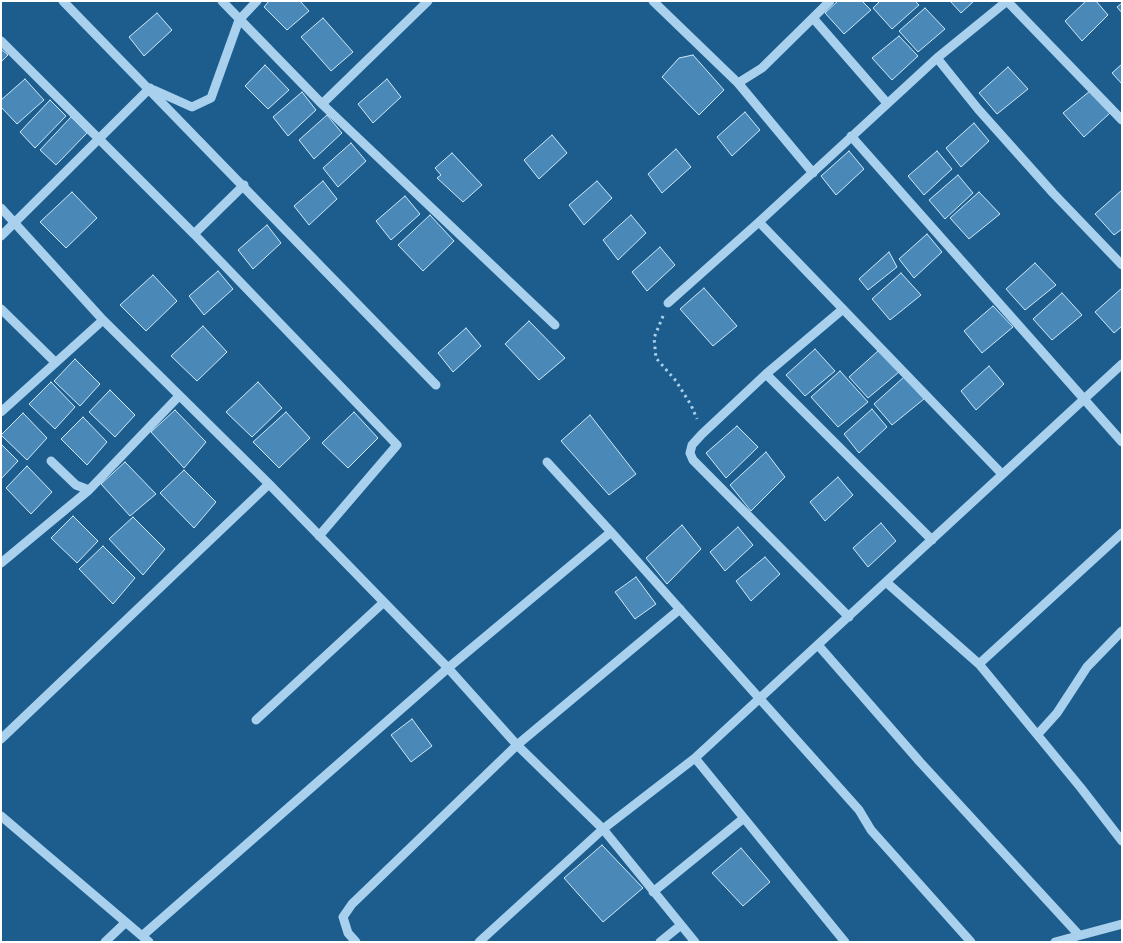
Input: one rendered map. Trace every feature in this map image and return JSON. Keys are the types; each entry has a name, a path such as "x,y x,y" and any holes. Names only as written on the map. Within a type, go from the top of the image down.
{"street":[{"path":"63,1 150,88 436,385"},
{"path":"222,1 322,104 555,325"},
{"path":"150,88 192,108 211,98 239,20 257,1"},
{"path":"322,104 428,1"},
{"path":"653,1 738,83 813,173"},
{"path":"738,83 762,68 830,1"},
{"path":"668,302 760,222 887,103 1007,1 1122,120"},
{"path":"813,18 887,103"},
{"path":"1,41 194,234 397,445 319,536"},
{"path":"938,58 978,109 1053,193 1122,265"},
{"path":"1,236 150,88"},
{"path":"851,136 1122,442"},
{"path":"194,234 244,185"},
{"path":"1,208 103,320 269,484 448,668 517,745 603,829 695,942"},
{"path":"760,222 1002,474"},
{"path":"1,309 55,362"},
{"path":"843,309 766,374 702,434 692,444 690,453 693,460 849,617"},
{"path":"1,412 103,320"},
{"path":"479,942 603,829 695,758 1122,364"},
{"path":"766,374 932,540"},
{"path":"1,563 89,490 179,396"},
{"path":"51,461 76,484 89,490"},
{"path":"547,462 611,532 636,564 680,608 758,700 859,810 871,830 971,942"},
{"path":"1,739 269,484"},
{"path":"1,816 146,939 448,668 611,532"},
{"path":"979,664 1122,533"},
{"path":"886,582 979,664 1038,734 1122,841"},
{"path":"256,720 384,602"},
{"path":"356,942 348,933 343,917 352,904 397,858 517,745 680,608"},
{"path":"1038,734 1057,713 1087,668 1122,631"},
{"path":"818,645 920,762 1079,935"},
{"path":"695,758 845,942"},
{"path":"653,892 744,818"},
{"path":"105,942 125,923"},
{"path":"1056,942 1122,924"},
{"path":"660,942 681,925"}],"path":[{"path":"668,302 654,338 656,358 676,381 686,397 702,434"}],"building":[{"path":"269,1 300,1 309,11 287,30 264,7"},
{"path":"838,1 862,1 871,10 844,34 825,13"},
{"path":"880,1 915,1 919,5 892,29 873,8"},
{"path":"950,1 974,1 961,13"},
{"path":"1086,1 1096,1 1108,15 1082,41 1065,21"},
{"path":"1122,3 1122,13 1117,7"},
{"path":"925,8 945,29 918,52 899,31"},
{"path":"157,13 172,30 144,56 129,37"},
{"path":"323,18 353,52 331,71 301,37"},
{"path":"899,36 918,56 892,80 872,58"},
{"path":"1,49 8,55 1,62"},
{"path":"693,55 724,90 699,115 662,77 679,58"},
{"path":"1122,64 1122,84 1112,73"},
{"path":"265,65 289,90 268,109 245,86"},
{"path":"1008,67 1028,89 997,114 979,93"},
{"path":"25,79 44,100 17,124 1,107 1,100"},
{"path":"387,79 401,97 373,123 358,104"},
{"path":"1090,91 1110,113 1084,137 1063,113"},
{"path":"302,92 316,110 288,136 273,117"},
{"path":"50,100 66,116 35,148 20,132"},
{"path":"745,112 760,130 732,156 717,137"},
{"path":"327,115 342,133 314,159 299,140"},
{"path":"71,117 87,133 56,165 40,150"},
{"path":"974,123 989,141 961,167 946,148"},
{"path":"552,135 567,153 539,179 524,160"},
{"path":"351,143 366,161 338,187 323,168"},
{"path":"676,149 691,167 662,193 648,174"},
{"path":"849,151 864,169 836,195 821,176"},
{"path":"937,151 952,169 924,195 908,176"},
{"path":"452,153 482,185 463,202 437,178 441,175 435,168"},
{"path":"958,175 973,193 945,219 929,200"},
{"path":"323,181 337,199 309,225 294,206"},
{"path":"597,181 612,198 584,225 569,205"},
{"path":"1122,190 1122,229 1114,235 1095,214"},
{"path":"72,192 97,218 66,248 40,222"},
{"path":"979,192 1000,214 969,239 950,218"},
{"path":"405,196 420,214 391,240 376,221"},
{"path":"430,215 454,241 423,271 398,245"},
{"path":"631,215 646,233 618,260 603,240"},
{"path":"267,225 281,243 253,269 238,250"},
{"path":"927,234 942,252 914,278 899,259"},
{"path":"660,247 675,265 647,291 632,272"},
{"path":"889,252 897,267 868,290 859,279"},
{"path":"1035,263 1056,285 1025,310 1006,289"},
{"path":"218,271 233,289 204,315 189,296"},
{"path":"901,273 921,295 890,320 872,299"},
{"path":"153,275 177,301 146,331 120,305"},
{"path":"704,288 737,326 713,346 680,309"},
{"path":"1122,288 1122,326 1114,333 1095,312"},
{"path":"1062,293 1082,315 1052,340 1033,319"},
{"path":"993,306 1013,327 982,353 964,331"},
{"path":"529,321 565,358 539,380 505,344"},
{"path":"203,326 227,352 197,381 171,356"},
{"path":"466,328 481,346 453,372 438,353"},
{"path":"815,349 835,371 805,396 786,375"},
{"path":"878,351 899,372 868,398 849,377"},
{"path":"75,359 100,384 80,406 54,381"},
{"path":"989,366 1004,384 976,410 961,391"},
{"path":"840,371 868,402 838,427 811,397"},
{"path":"904,377 924,399 892,425 874,404"},
{"path":"51,382 75,407 55,429 29,404"},
{"path":"258,382 282,408 252,437 226,412"},
{"path":"110,390 135,415 115,437 89,412"},
{"path":"872,409 887,427 859,453 844,434"},
{"path":"175,410 206,442 184,468 151,432"},
{"path":"286,412 310,438 279,468 253,442"},
{"path":"354,412 378,438 348,468 322,443"},
{"path":"23,413 47,438 27,460 1,435"},
{"path":"590,415 636,474 609,495 561,441"},
{"path":"83,417 107,442 87,465 61,439"},
{"path":"737,426 758,447 726,478 706,453"},
{"path":"1,444 18,461 1,479"},
{"path":"766,452 785,477 751,511 730,485"},
{"path":"125,462 156,494 130,516 101,484"},
{"path":"27,466 52,492 31,514 6,488"},
{"path":"184,470 216,502 194,528 160,493"},
{"path":"838,477 853,495 825,521 810,502"},
{"path":"73,516 98,541 77,563 51,538"},
{"path":"133,517 165,549 143,575 109,539"},
{"path":"881,523 896,541 868,567 853,548"},
{"path":"682,525 701,549 667,584 646,558"},
{"path":"738,527 753,545 725,571 710,552"},
{"path":"103,546 135,578 113,604 79,569"},
{"path":"765,557 780,574 751,601 736,581"},
{"path":"636,577 656,604 635,619 615,592"},
{"path":"412,719 432,746 411,762 391,735"},
{"path":"602,845 643,888 603,922 564,878"},
{"path":"741,848 770,882 743,906 712,873"}]}
